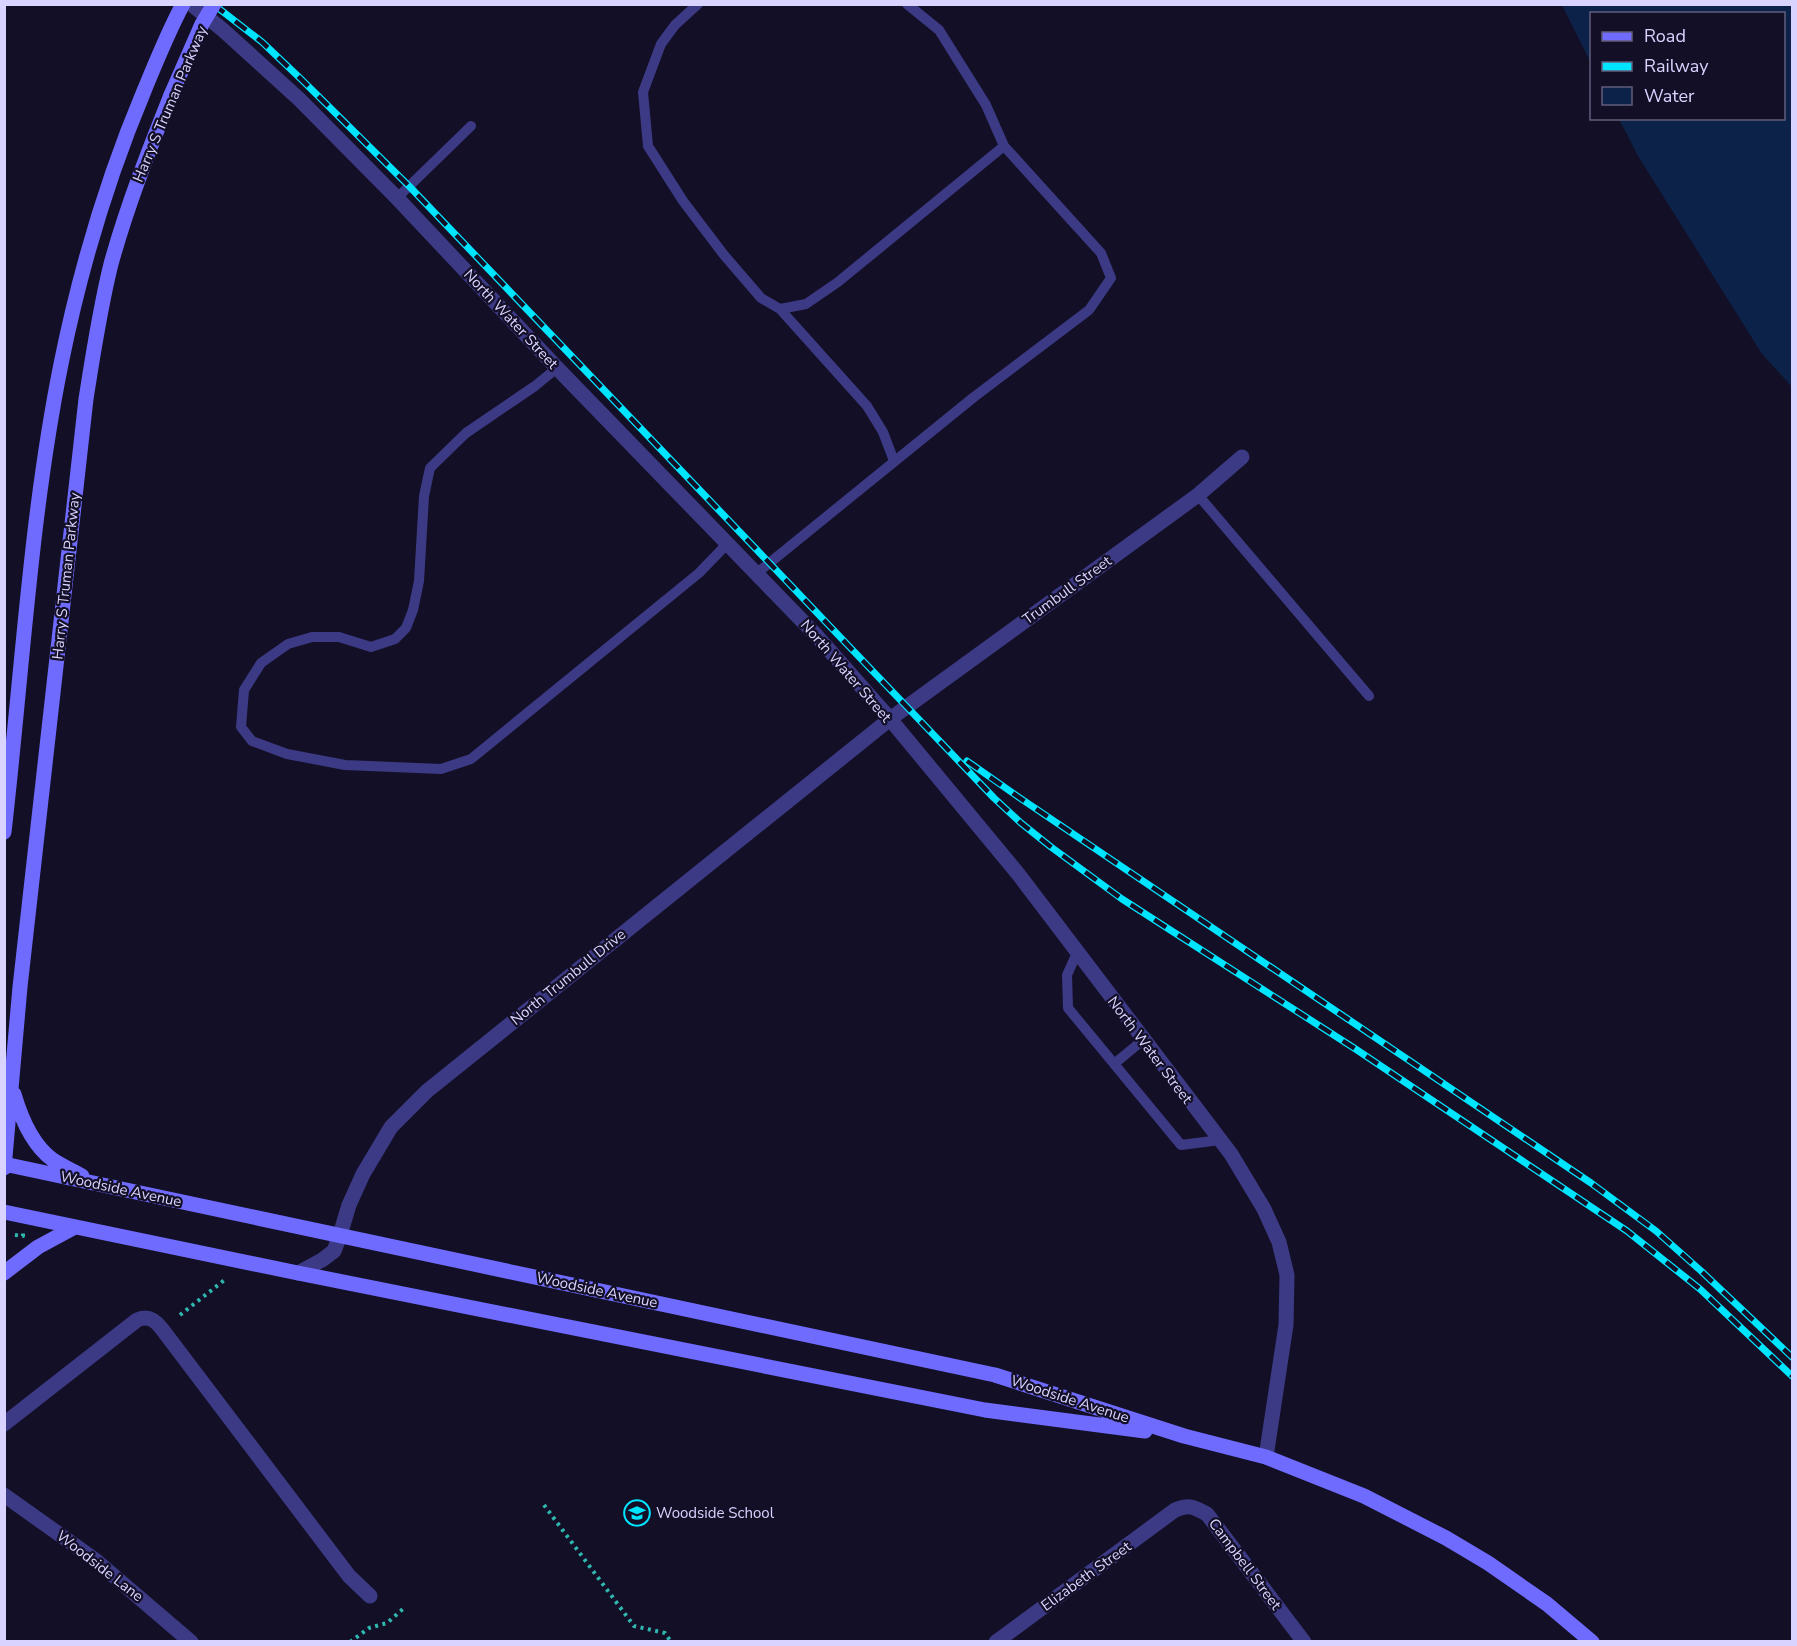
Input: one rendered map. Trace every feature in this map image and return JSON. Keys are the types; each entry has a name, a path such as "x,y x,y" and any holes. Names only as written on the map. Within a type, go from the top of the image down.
{"street":[{"name":"Harry S Truman Parkway","path":"4,832 35,536 61,364 79,285 106,190 125,135 183,4"},
{"name":"North Water Street","path":"191,4 223,30 298,99 397,198 556,368 815,634 890,719 1018,875 1220,1140 1264,1209 1279,1242 1287,1275 1286,1325 1266,1457"},
{"name":"Harry S Truman Parkway","path":"5,1166 20,987 88,388 99,321 111,265 128,208 171,95 202,24 214,4"},
{"name":"Trumbull Street","path":"890,719 1198,495 1242,457"},
{"name":"North Trumbull Drive","path":"297,1273 334,1251 349,1205 363,1174 391,1128 427,1090 890,719"},
{"path":"12,1087 21,1118 51,1159 95,1184"},
{"name":"Woodside Avenue","path":"5,1166 995,1375 1184,1436 1266,1457 1364,1496 1446,1538 1488,1563 1547,1604 1592,1641"},
{"name":"Woodside Avenue","path":"4,1212 297,1273 985,1410 1184,1436"},
{"path":"4,1274 38,1247 75,1227"},
{"path":"4,1424 137,1320 144,1317 154,1320 349,1576 370,1596"},
{"name":"Woodside Lane","path":"4,1495 94,1559 191,1641"},
{"name":"Campbell Street","path":"1175,1510 1185,1506 1196,1508 1207,1514 1304,1641"},
{"name":"Elizabeth Street","path":"999,1641 1175,1510"}],"lane":[{"path":"698,4 675,25 661,44 643,92 648,146 683,201 724,255 761,298 780,309 867,406 883,432 894,461"},
{"path":"757,573 974,397 1089,309 1111,278 1101,253 1004,146 986,105 939,30 907,4"},
{"path":"397,198 471,126"},
{"path":"780,309 806,304 838,282 1004,146"},
{"path":"556,368 535,386 466,433 430,468 424,496 419,581 413,610 406,628 395,639 371,647 339,637 312,637 288,644 261,663 244,690 241,727 252,741 287,754 345,765 441,769 471,759 699,573 728,543"},
{"path":"1198,495 1369,696"},
{"path":"1077,953 1067,975 1068,1008 1181,1145 1220,1140"},
{"path":"1114,1064 1143,1040"}],"path":[{"path":"180,1315 226,1278"},
{"path":"544,1505 634,1626 665,1633 671,1641"},
{"path":"351,1641 369,1628 387,1623 403,1609"}],"water":[{"path":"1562,5 1792,5 1792,387 1762,354 1638,156 1620,120 1785,120 1785,12 1590,12 1590,61"}],"railway":[{"path":"213,4 262,42 409,186 994,798 1021,823 1122,899 1354,1048 1627,1231 1700,1289 1792,1376"},
{"path":"967,761 1591,1183 1656,1231 1792,1357"}],"place":[{"name":"Woodside School","path":"637,1513"}]}
